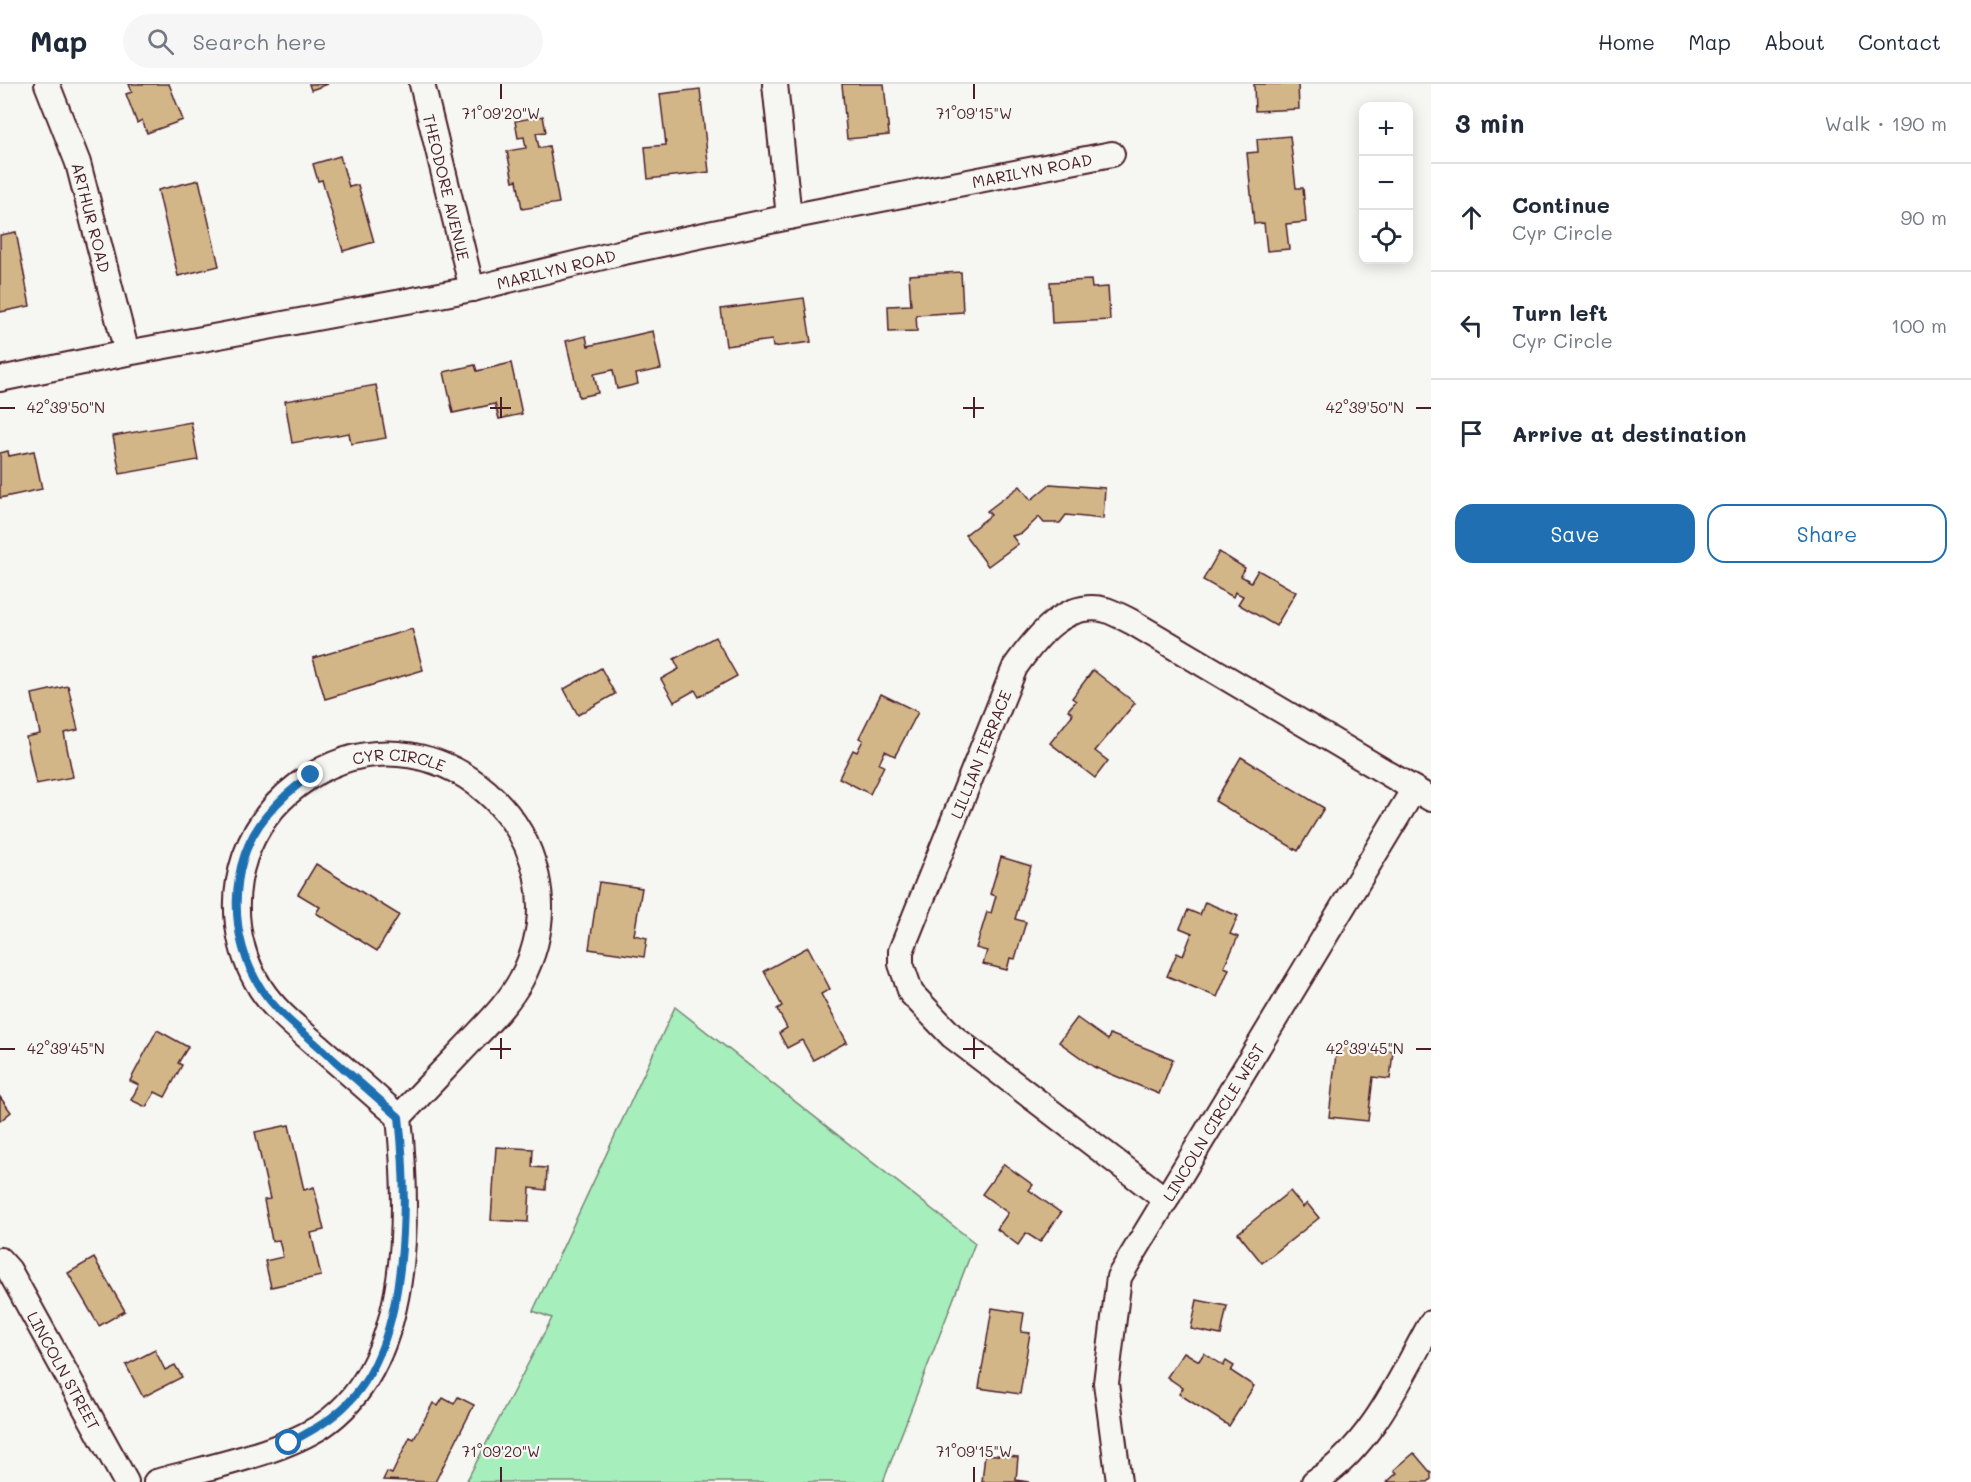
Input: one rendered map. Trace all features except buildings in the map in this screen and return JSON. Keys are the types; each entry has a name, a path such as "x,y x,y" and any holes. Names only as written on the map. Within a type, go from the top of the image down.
{"street":[{"name":"ARTHUR ROAD","path":"47,84 78,163 127,353"},
{"name":"THEODORE AVENUE","path":"422,84 472,289"},
{"path":"775,84 789,217"},
{"name":"MARILYN ROAD","path":"0,380 127,353 472,289 619,253 789,217 1112,154"},
{"name":"LILLIAN TERRACE","path":"1166,1200 952,1036 911,993 901,963 901,951 1015,667 1038,634 1059,618 1083,610 1104,610 1132,622 1422,794"},
{"name":"CYR CIRCLE","path":"400,754 430,760 459,771 484,788 506,809 524,835 535,863 540,893 540,924 533,954 520,982 503,1007 399,1117 282,1014 262,990 248,963 238,923 236,903 240,873 250,843 265,817 286,794 311,775 339,762 369,755 400,754"},
{"name":"LINCOLN CIRCLE WEST","path":"1119,1482 1106,1383 1119,1277 1422,794"},
{"path":"156,1482 289,1443 323,1425 350,1401 369,1372 384,1341 405,1236 406,1205 399,1117"},
{"name":"LINCOLN STREET","path":"0,1260 9,1270 126,1482"},
{"path":"1314,1482 1349,1456 1395,1389 1431,1323"}],"green space":[{"path":"675,1007 975,1243 883,1482 466,1482 552,1318 533,1311"}],"route":[{"path":"289,1443 323,1425 350,1401 369,1372 384,1341 405,1236 404,1163 399,1117 282,1014 262,990 248,963 239,933 236,903 240,873 250,843 265,817 286,794 311,775"}]}
